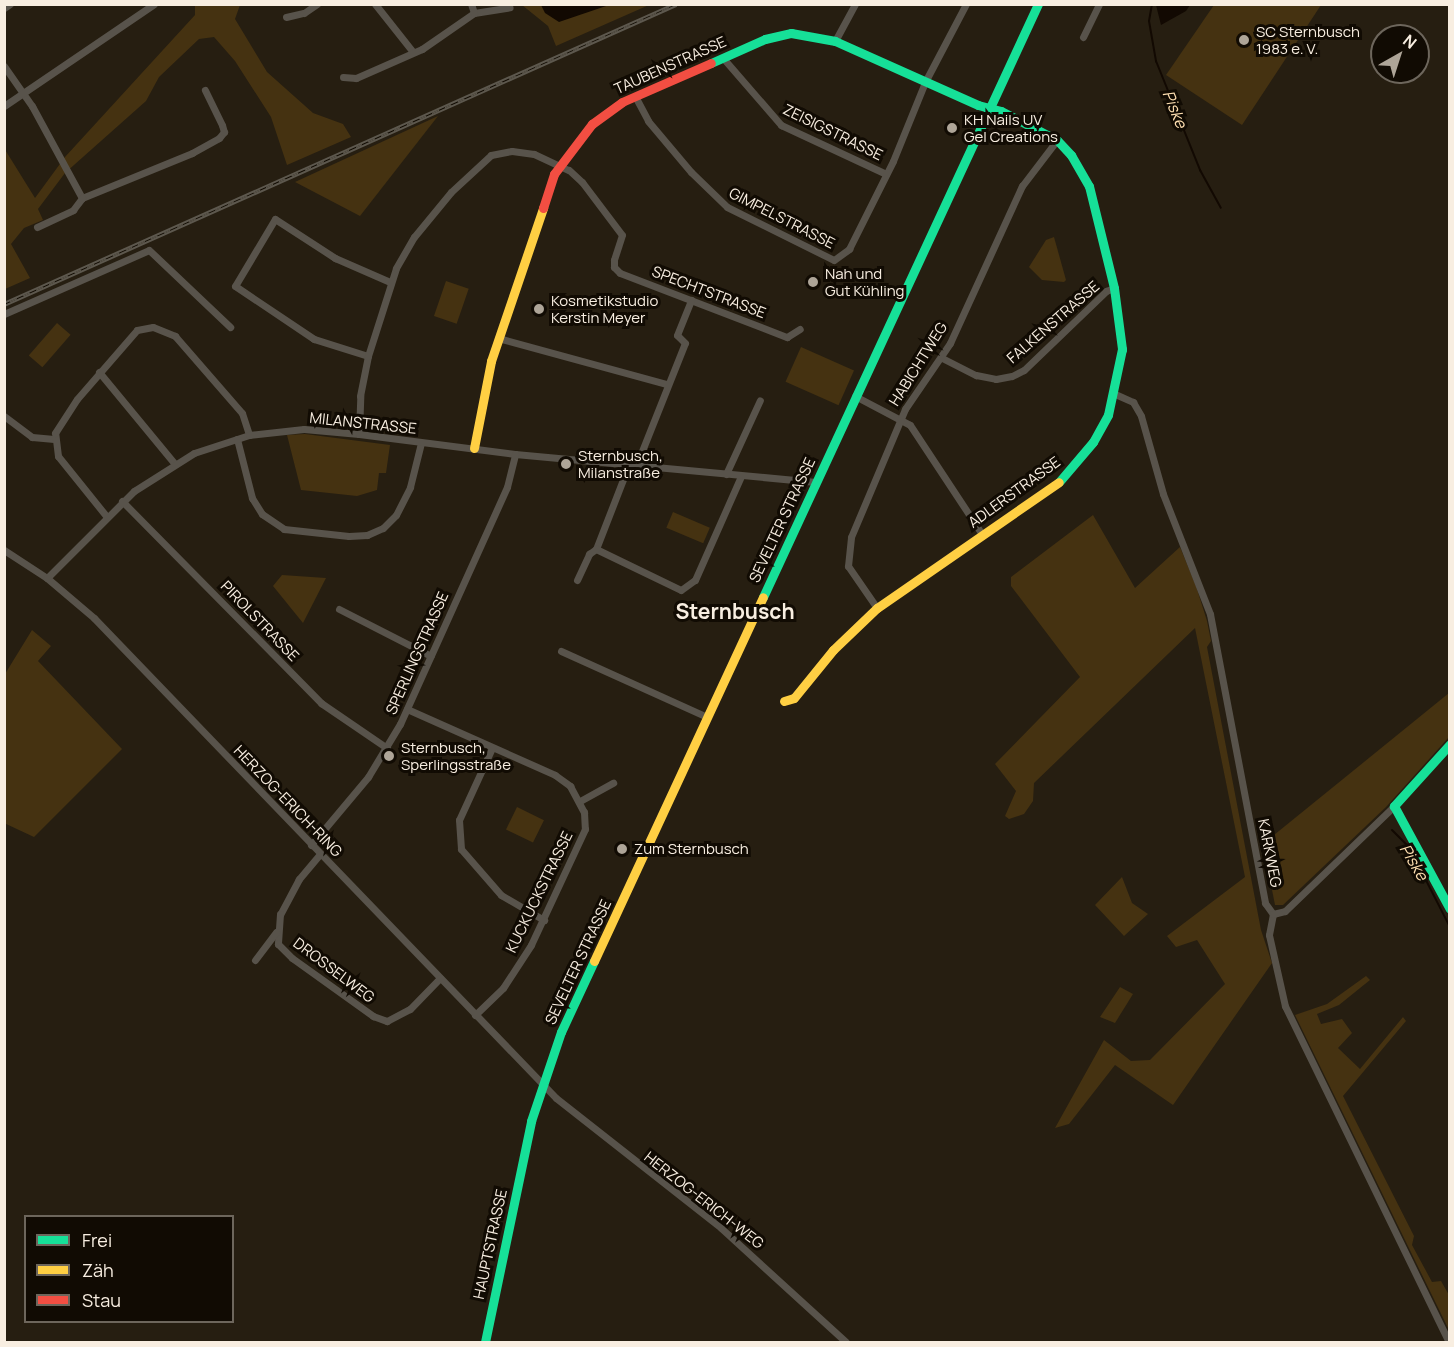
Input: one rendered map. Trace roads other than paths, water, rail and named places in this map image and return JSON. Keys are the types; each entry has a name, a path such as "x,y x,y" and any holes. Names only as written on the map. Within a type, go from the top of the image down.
{"street":[{"path":"4,8 10,4"},
{"path":"4,106 154,4"},
{"path":"286,17 304,13 317,4"},
{"path":"375,4 413,52"},
{"path":"471,4 474,13"},
{"path":"835,41 855,4"},
{"name":"GIMPELSTRASSE","path":"636,99 648,121 690,172 727,207 834,260 849,249 886,174 925,82 966,4"},
{"name":"SEVELTER STRASSE","path":"524,1151 541,1083 707,717 1038,4"},
{"path":"1083,37 1099,4"},
{"path":"343,77 356,78 422,50 474,13 510,7"},
{"name":"TAUBENSTRASSE","path":"474,448 479,410 498,338 559,165 609,110 779,34 835,41 989,108"},
{"name":"ZEISIGSTRASSE","path":"723,58 781,125 886,174"},
{"path":"4,66 23,94 82,198"},
{"path":"37,227 73,210 82,198 192,153 219,138 224,132 222,125 205,90"},
{"name":"ADLERSTRASSE","path":"784,701 794,698 833,650 877,608 1072,469 1093,442 1115,394 1122,349 1114,288 1089,186 1071,155 1057,140 989,108"},
{"name":"HABICHTWEG","path":"877,608 853,577 847,553 901,418 942,358 1022,186 1057,140"},
{"path":"359,434 360,396 368,356 390,282 414,237 451,192 491,155 512,151 534,154 559,165"},
{"name":"SPECHTSTRASSE","path":"559,165 582,182 622,235 614,260 614,267 621,273 787,337 800,329"},
{"path":"368,356 314,339 235,286 275,219 335,258 390,282"},
{"path":"4,314 149,250 230,327"},
{"name":"FALKENSTRASSE","path":"942,358 976,375 996,379 1012,376 1114,288"},
{"path":"577,580 589,554 596,549 685,343 677,335 691,300"},
{"path":"107,517 64,465 54,439 62,418 137,330 153,327 168,331 242,413 249,435"},
{"path":"498,338 666,384"},
{"path":"99,372 174,463"},
{"name":"KARKWEG","path":"1115,394 1133,402 1141,416 1169,513 1210,614 1265,903 1273,914 1269,935 1286,1006 1448,1340"},
{"path":"855,396 901,418 921,437 982,534"},
{"path":"726,474 760,400"},
{"path":"4,416 32,437 54,439"},
{"name":"MILANSTRASSE","path":"47,578 122,501 174,463 249,435 304,429 515,454 816,482"},
{"path":"237,439 252,498 262,514 284,529 349,536 367,535 383,528 396,515 410,487 422,443"},
{"name":"SPERLINGSTRASSE","path":"311,845 343,810 387,748 407,709 507,487 515,454"},
{"path":"596,549 681,590 689,586 741,476"},
{"name":"PIROLSTRASSE","path":"122,501 321,703 387,748"},
{"name":"HERZOG-ERICH-RING","path":"4,550 47,578 94,618 541,1083"},
{"path":"339,609 431,656"},
{"path":"561,651 707,717"},
{"path":"407,709 555,775 570,786 580,801 614,783"},
{"path":"1273,914 1285,911 1394,806 1449,744"},
{"path":"492,748 459,820 461,849 501,895 544,920"},
{"name":"KUCKUCKSTRASSE","path":"475,1015 503,988 544,920 585,829 580,801"},
{"path":"1394,806 1408,826 1449,909"},
{"name":"DROSSELWEG","path":"255,960 276,932 288,896 320,854"},
{"name":"DROSSELWEG","path":"276,932 278,944 292,958 372,1016 387,1021 410,1009 440,978"},
{"name":"HERZOG-ERICH-WEG","path":"541,1083 621,1151 721,1228 846,1342"},
{"name":"HAUPTSTRASSE","path":"484,1342 524,1151"}],"waterway":[{"name":"Piske","path":"1152,4 1149,21 1156,61 1200,170 1221,208"},
{"name":"Piske","path":"1392,830 1409,847 1450,927"}],"railway":[{"path":"4,304 676,4"}],"place":[{"name":"SC Sternbusch 1983 e. V.","path":"1244,40"},
{"name":"KH Nails UV Gel Creations","path":"952,128"},
{"name":"Nah und Gut Kühling","path":"813,282"},
{"name":"Kosmetikstudio Kerstin Meyer","path":"539,309"},
{"name":"Sternbusch, Milanstraße","path":"566,464"},
{"name":"Sternbusch, Sperlingsstraße","path":"389,756"},
{"name":"Zum Sternbusch","path":"622,849"}],"district":[{"name":"Sternbusch","path":"735,611"}]}
